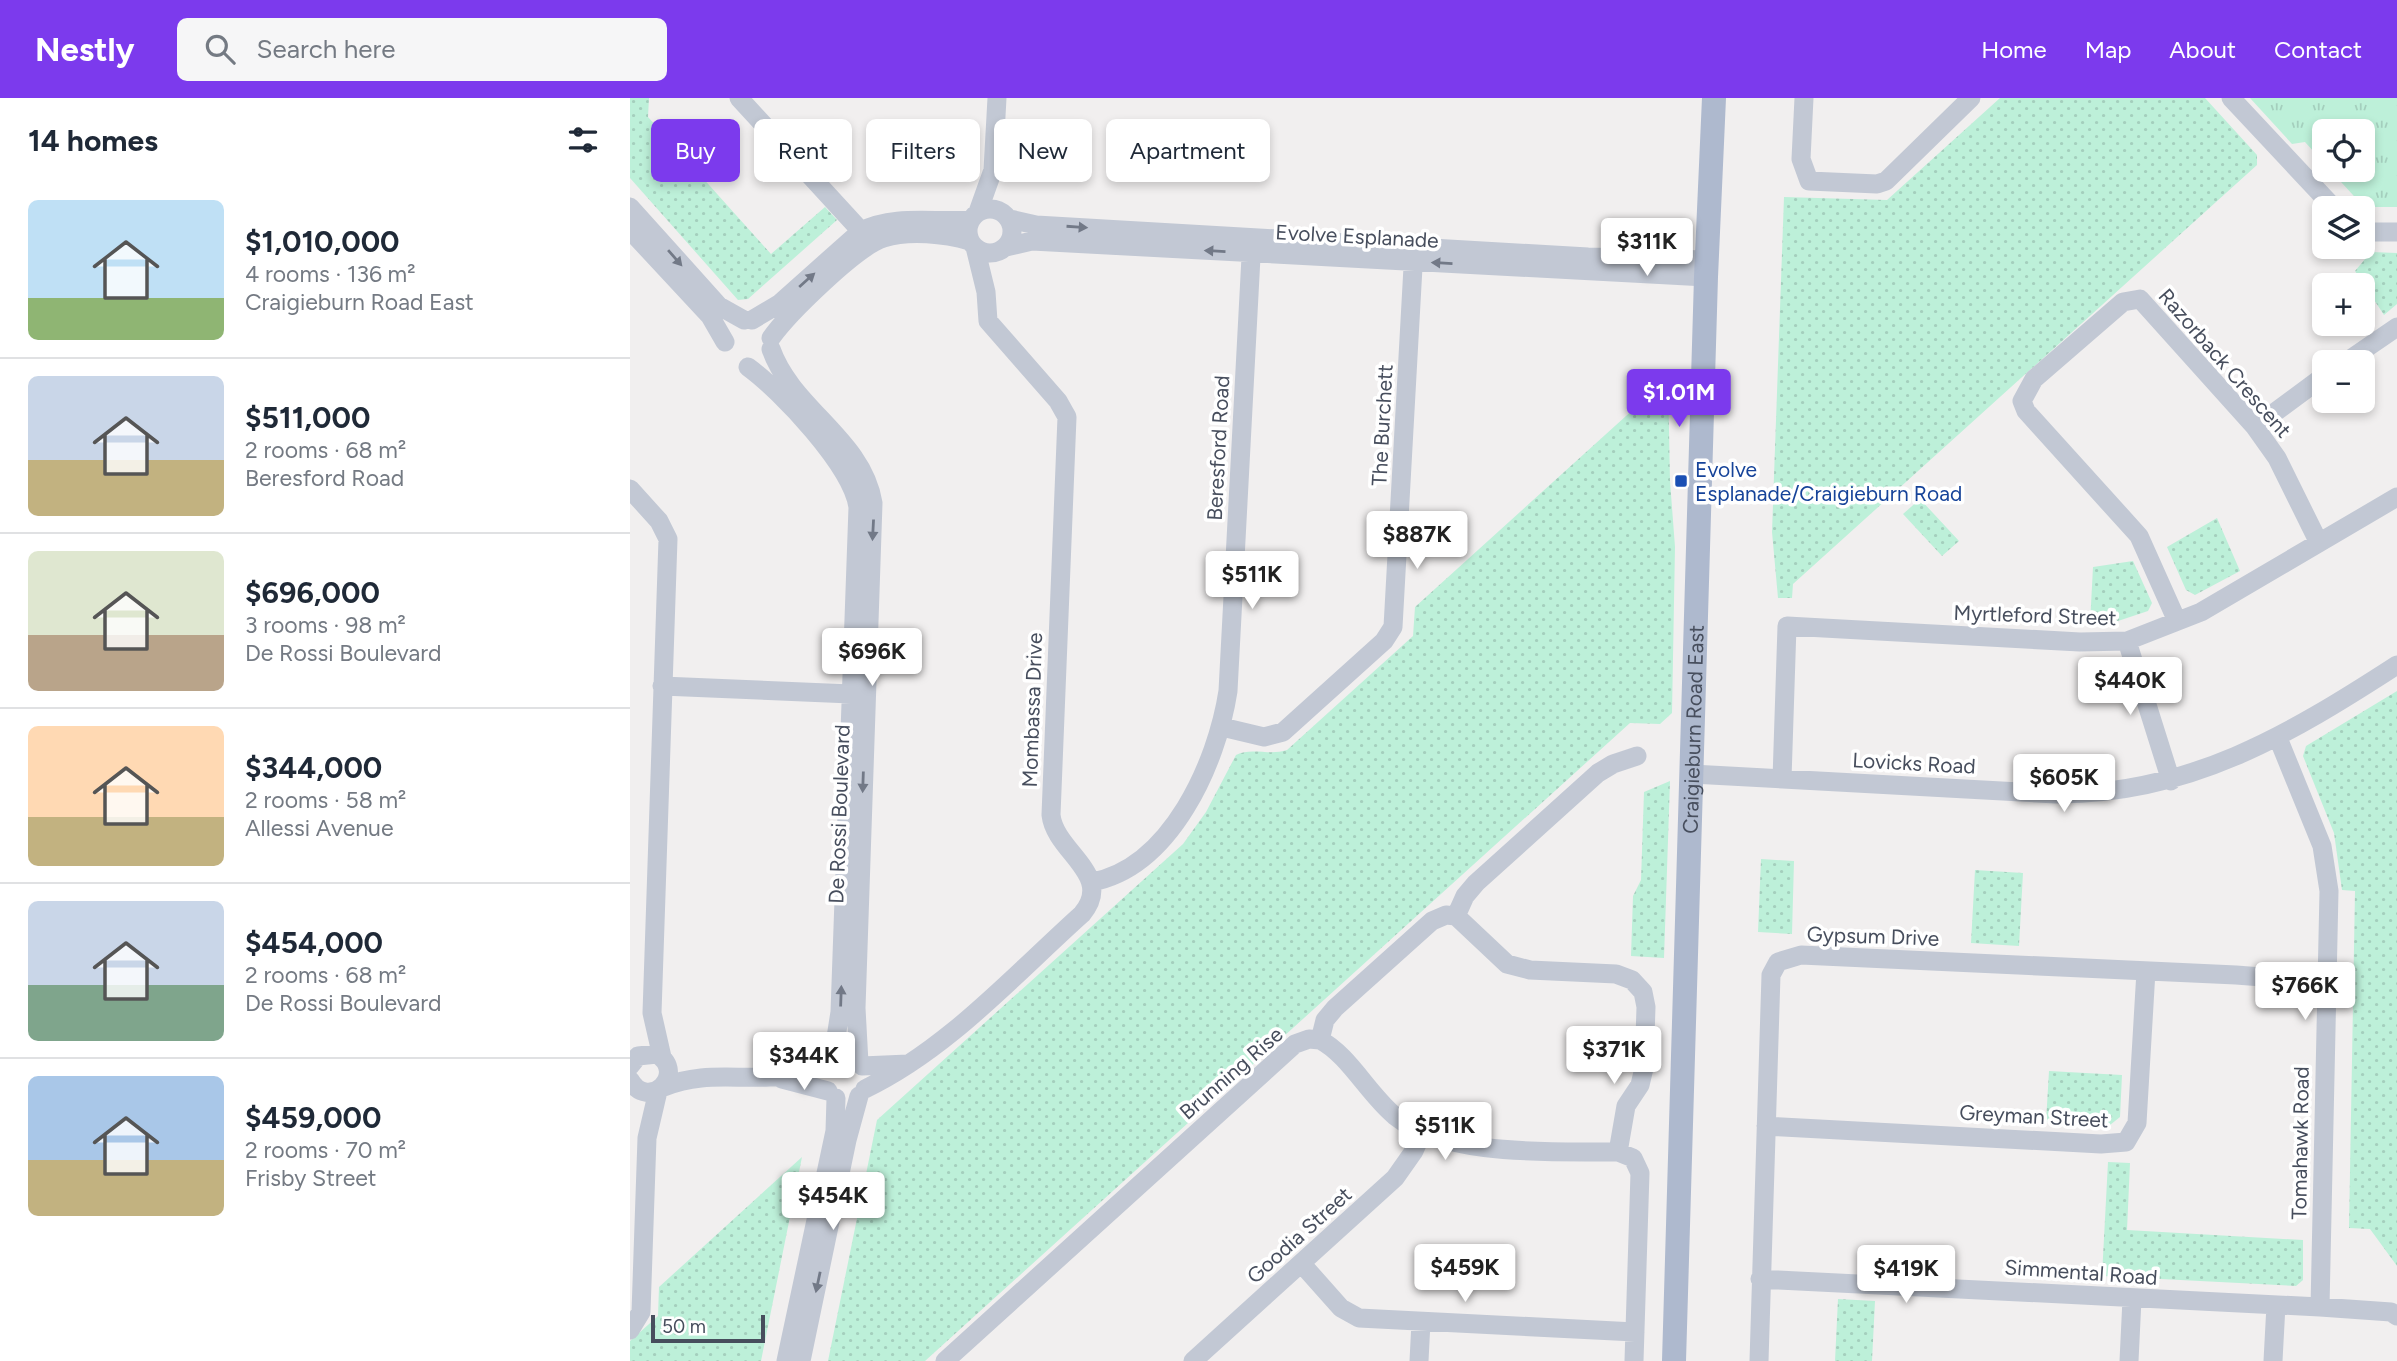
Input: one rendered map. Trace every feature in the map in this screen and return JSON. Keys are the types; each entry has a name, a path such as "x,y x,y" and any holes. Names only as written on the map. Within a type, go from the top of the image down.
{"main road":[{"name":"Craigieburn Road East","path":"1674,1361 1706,269 1714,98"}],"street":[{"path":"739,98 861,231"},
{"path":"972,244 974,216 993,170 997,98"},
{"path":"1804,98 1801,159 1809,181 1877,184 1886,181 1971,98"},
{"path":"2231,98 2323,196"},
{"path":"630,230 710,316 731,359 748,367 763,362 790,315 876,241 904,234 972,244 987,253 1003,249 1013,234 993,170"},
{"path":"630,207 719,306 764,326 771,344"},
{"path":"725,342 729,330 779,304 861,231 893,220 974,216 992,208 1007,217"},
{"name":"Evolve Esplanade","path":"1007,217 1036,225 1252,246"},
{"path":"2375,232 2397,232"},
{"name":"Evolve Esplanade","path":"1003,249 1032,241 1252,246 1706,269"},
{"name":"Mombassa Drive","path":"972,244 986,292 986,315 990,326 1058,401 1067,417 1051,815 1058,837 1083,866 1092,882"},
{"name":"Beresford Road","path":"1092,882 1126,872 1162,838 1192,796 1222,727 1228,691 1252,246"},
{"name":"Mombassa Drive","path":"986,292 1003,249"},
{"name":"The Burchett","path":"1222,727 1257,737 1270,737 1283,732 1384,641 1393,627 1413,254"},
{"name":"Razorback Crescent","path":"2177,621 2139,536 2026,411 2022,401 2025,390 2034,379 2123,302 2140,299 2255,427 2277,457 2319,543"},
{"path":"2363,350 2397,327"},
{"name":"De Rossi Boulevard","path":"771,344 788,384 861,467 873,503 855,1034 860,1064"},
{"name":"De Rossi Boulevard","path":"748,367 766,380 837,461 857,495 840,1012 831,1065"},
{"path":"2255,427 2312,385"},
{"path":"630,489 659,521 668,539 652,1013 638,1076 647,1138 641,1312 630,1331"},
{"name":"Myrtleford Street","path":"1782,779 1787,626 2080,642 2127,641 2201,612 2397,497"},
{"path":"2127,641 2171,781"},
{"name":"Lovicks Road","path":"1692,774 2098,794 2171,781 2278,738 2397,665"},
{"path":"662,686 851,694"},
{"name":"Tomahawk Road","path":"2278,738 2322,846 2329,891 2320,1307"},
{"path":"1456,916 1465,896 1476,883 1598,773 1637,756"},
{"path":"771,1077 848,1101 909,1064 936,1046 1082,914 1090,900 1092,882"},
{"path":"1618,1152 1626,1106 1640,1085 1644,1068 1646,1007 1643,992 1632,980 1616,974 1530,970 1507,964 1456,916 1436,917 1325,1020 1320,1040 1332,1049 1393,1115 1422,1133 1441,1141 1471,1146 1618,1152 1633,1158 1640,1173 1634,1361"},
{"name":"Gypsum Drive","path":"1759,1361 1771,975 1778,962 1789,957 2146,971 2326,982"},
{"name":"Greyman Street","path":"1766,1126 2101,1144 2126,1142 2137,1123 2146,971"},
{"path":"638,1076 669,1075 652,1013"},
{"name":"Brunning Rise","path":"945,1361 1295,1044 1309,1039 1320,1040"},
{"path":"638,1076 650,1052 706,1075"},
{"path":"638,1076 771,1077 831,1065 845,1058 860,1064 909,1064"},
{"path":"801,1361 847,1140 867,1077 860,1064"},
{"path":"786,1361 835,1131 832,1095 825,1079 831,1065"},
{"name":"Goodia Street","path":"1194,1361 1395,1178 1414,1152 1422,1133"},
{"path":"1301,1264 1349,1315 1369,1320 1635,1332"},
{"name":"Simmental Road","path":"1760,1279 2320,1307 2391,1312 2397,1316"},
{"path":"2129,1361 2132,1299"},
{"path":"2273,1361 2276,1305"},
{"path":"1419,1361 1421,1322"}],"green space":[{"path":"630,98 649,98 651,182 706,182 771,254 825,207 837,220 748,299 738,300 630,178"},
{"path":"2000,98 2205,98 2257,155 2257,165 1793,584 1792,598 1778,598 1772,532 1784,197 1887,200"},
{"path":"2250,98 2397,98 2397,207 2375,207 2375,196 2354,196 2341,182 2375,182 2375,119 2312,119 2312,150 2305,142 2292,144"},
{"path":"2375,252 2397,253 2397,304 2384,315 2375,301 2375,273 2355,271 2365,259 2375,259"},
{"path":"1668,378 1670,481 1675,547 1672,713 1660,724 1630,723 925,1361 828,1361 877,1120 1183,844 1206,812 1236,755 1287,750 1413,636 1415,607"},
{"path":"1920,499 1959,541 1942,556 1903,514"},
{"path":"2217,518 2240,571 2195,595 2186,590 2167,547"},
{"path":"2133,561 2152,603 2148,611 2118,621 2090,624 2093,567"},
{"path":"2397,691 2397,1266 2370,1229 2349,1228 2355,891 2342,890 2334,833 2303,756 2306,746"},
{"path":"1670,781 1664,958 1631,956 1633,896 1641,880 1644,792"},
{"path":"1761,859 1794,861 1792,934 1758,932"},
{"path":"1975,870 2023,873 2019,946 1971,943"},
{"path":"2049,1071 2122,1075 2120,1117 2110,1125 2046,1122"},
{"path":"802,1157 761,1361 630,1361 630,1341 658,1316 659,1287"},
{"path":"2108,1162 2130,1163 2127,1230 2303,1240 2303,1280 2296,1286 2102,1276"},
{"path":"1838,1299 1875,1301 1872,1361 1835,1361"}],"place":[{"name":"Evolve Esplanade/Craigieburn Road","path":"1681,481"}]}
